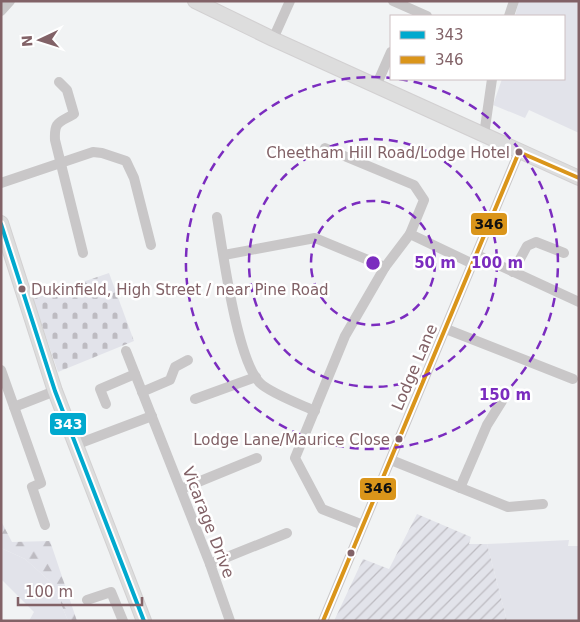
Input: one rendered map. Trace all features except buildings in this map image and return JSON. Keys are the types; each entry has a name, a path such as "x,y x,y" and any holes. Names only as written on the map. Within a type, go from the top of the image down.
{"main road":[{"path":"202,3 273,39 579,178"},
{"path":"1,223 55,391 144,621"}],"street":[{"path":"273,39 290,1"},
{"path":"393,1 408,12 422,15"},
{"path":"509,15 514,1"},
{"path":"376,86 390,54"},
{"path":"484,135 492,80"},
{"path":"59,82 67,90 74,114 58,123 55,128 55,140 83,253"},
{"path":"325,148 414,185 424,200 410,234 385,267 345,336 295,458 322,509 363,525"},
{"path":"1,183 93,152 126,161 134,178 151,245"},
{"name":"Lodge Lane","path":"323,621 519,152"},
{"path":"217,217 238,330 247,361 260,383 315,411"},
{"path":"410,234 475,260 513,272 579,302"},
{"path":"224,255 315,238 385,267"},
{"path":"513,272 526,246 536,242 564,253"},
{"path":"446,329 573,379"},
{"name":"Vicarage Drive","path":"126,351 210,564 230,621"},
{"path":"142,392 170,380 175,367 188,360"},
{"path":"1,370 41,483 32,487 44,525"},
{"path":"106,404 100,389 135,374"},
{"path":"195,399 256,377"},
{"path":"14,407 55,391"},
{"path":"460,488 487,425 502,400"},
{"path":"75,445 152,416"},
{"path":"181,489 257,458"},
{"path":"391,460 508,507 543,504"},
{"path":"210,564 287,532"},
{"path":"87,600 111,592 123,621"}],"green space":[{"path":"519,1 579,1 579,133 529,110 525,118 493,105 502,80 565,80 565,15 515,15"},
{"path":"109,273 134,341 58,372 33,299"},
{"path":"417,514 471,537 469,544 487,544 507,621 334,621 363,559 389,569"},
{"path":"1,521 12,542 50,541 77,621 68,621 53,584 25,559 1,548"},
{"path":"569,540 568,546 579,546 579,621 507,621 487,544"},
{"path":"1,548 25,559 53,584 68,621 29,621 34,612 1,579"}],"transit line":[{"name":"346","path":"323,621 519,152 579,178"},
{"name":"343","path":"1,224 55,391 144,621"}],"place":[{"name":"Cheetham Hill Road/Lodge Hotel","path":"519,152"},
{"name":"Dukinfield, High Street / near Pine Road","path":"22,289"},
{"name":"Lodge Lane/Maurice Close","path":"399,439"}]}
